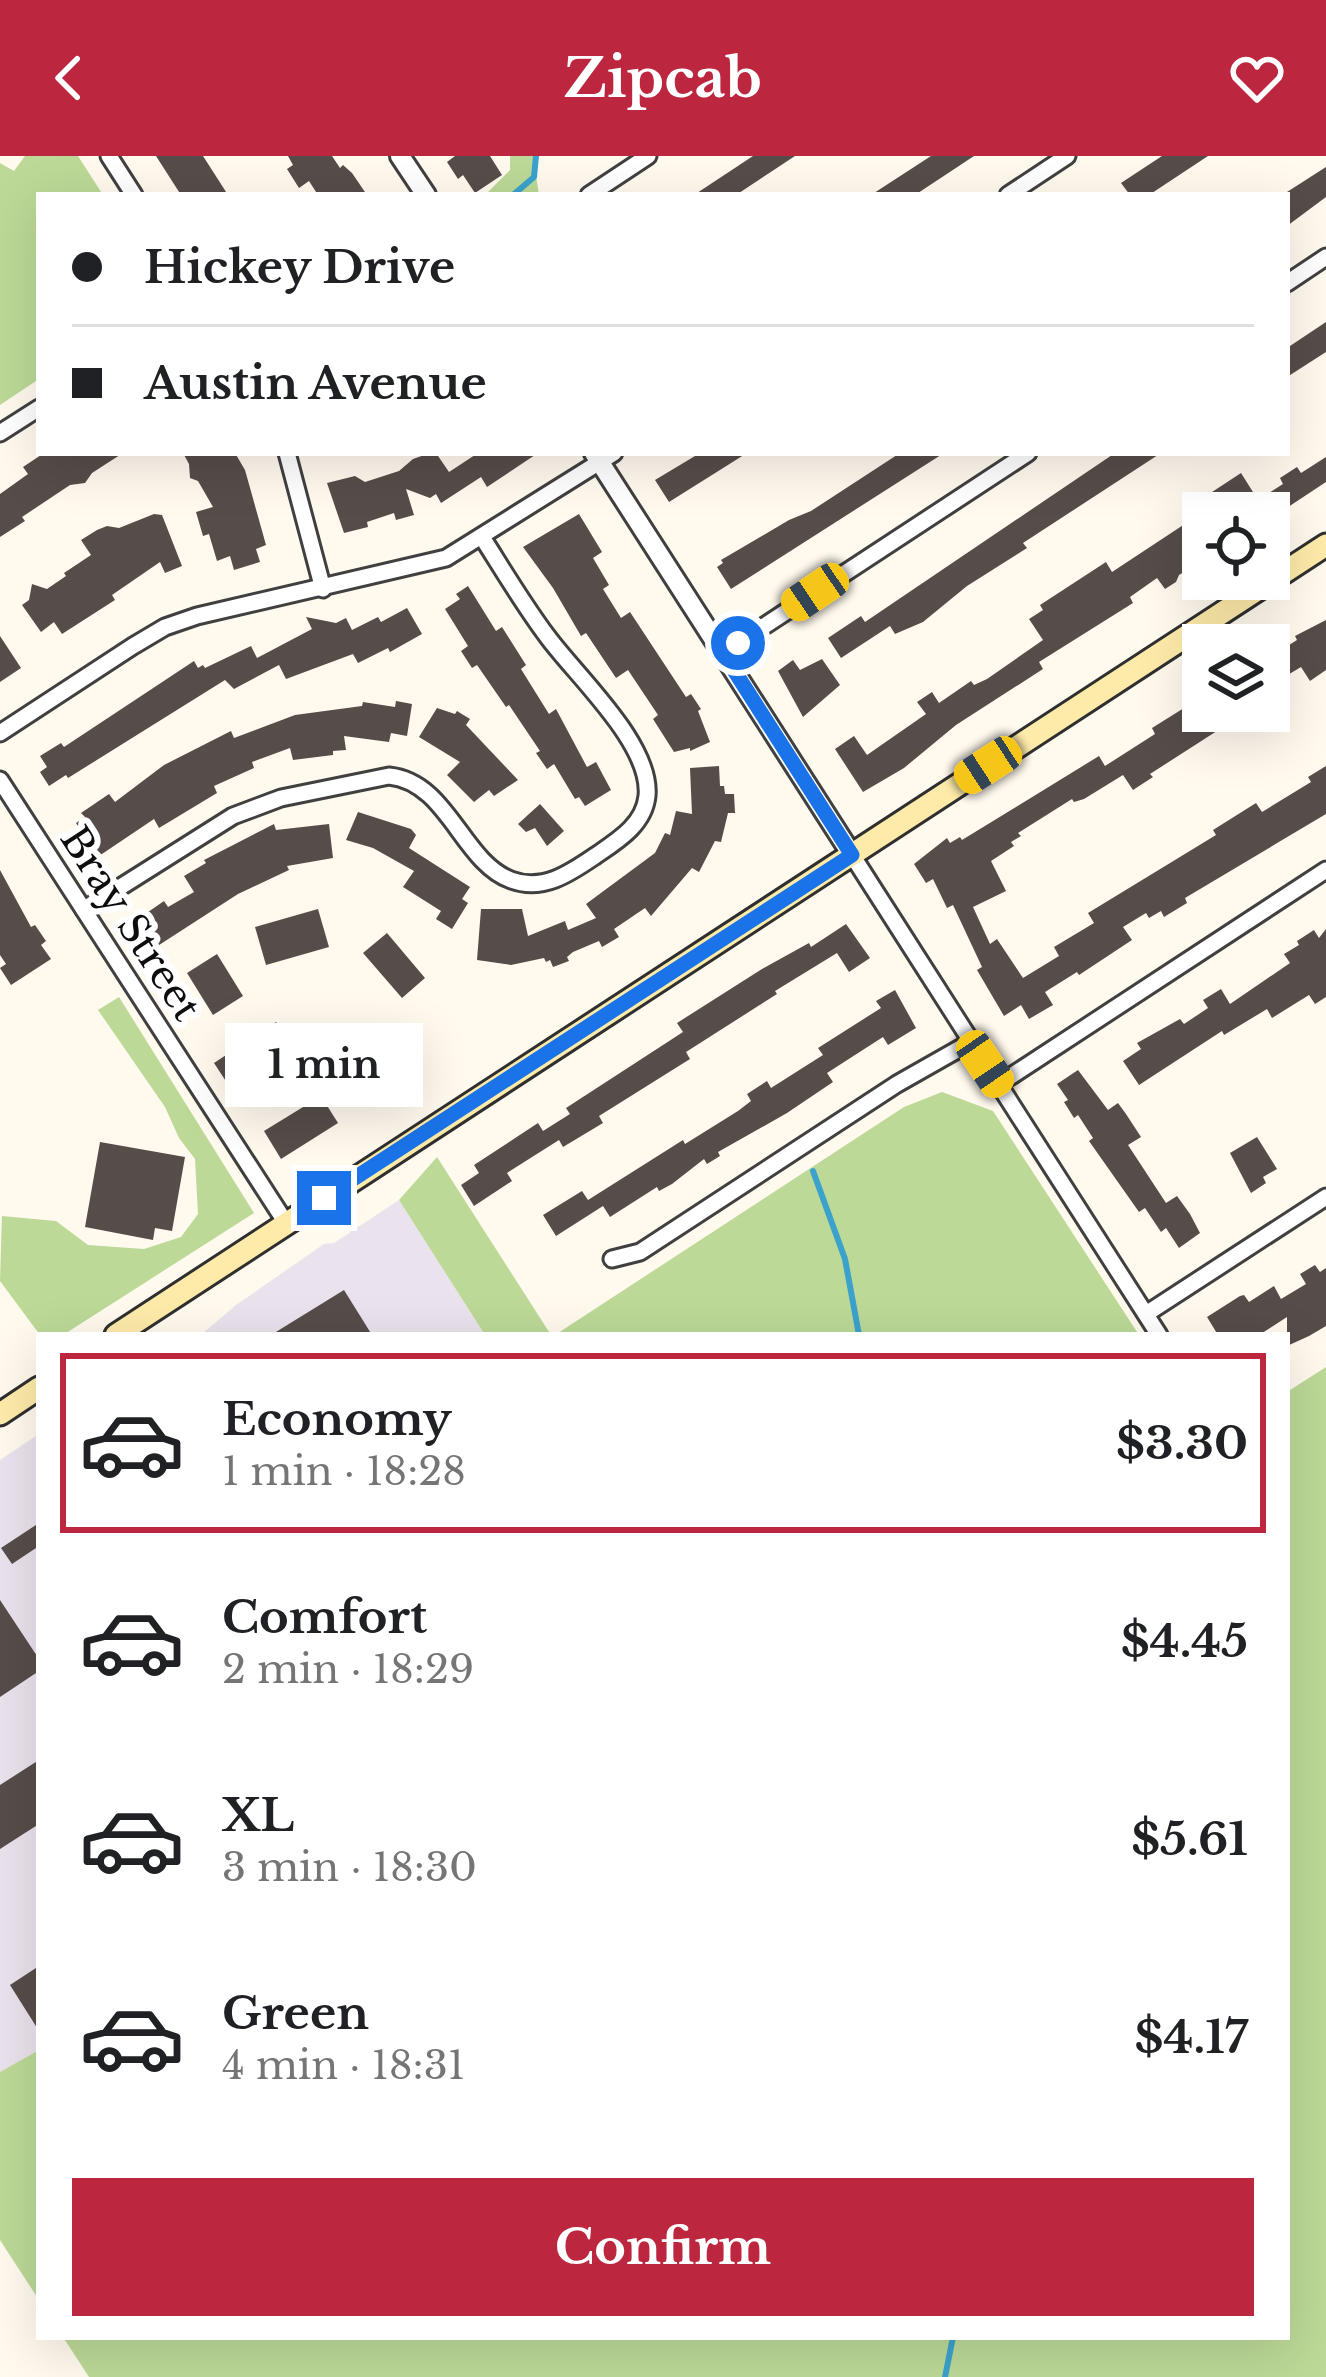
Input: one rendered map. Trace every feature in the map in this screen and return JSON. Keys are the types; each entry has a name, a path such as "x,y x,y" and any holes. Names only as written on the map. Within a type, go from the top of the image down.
{"main road":[{"path":"121,1332 1326,545"},
{"path":"0,1414 36,1390"}],"street":[{"path":"109,156 132,192"},
{"path":"400,156 424,192"},
{"path":"594,192 648,156"},
{"path":"1013,192 1067,156"},
{"path":"1290,281 1326,257"},
{"path":"0,433 36,410"},
{"path":"288,456 323,589"},
{"path":"0,733 179,621 430,564 482,537 603,456 723,653 1157,1332"},
{"path":"723,653 1023,456"},
{"path":"83,910 233,816 281,798 389,776 401,777 430,796 489,864 513,881 539,884 566,876 626,835 644,808 647,794 641,763 596,696 546,635 482,537"},
{"name":"Bray Street","path":"0,780 286,1223"},
{"path":"999,1084 1326,869"},
{"path":"612,1259 640,1252 897,1084 971,1042"},
{"path":"1146,1314 1326,1197"}],"shaded area":[{"path":"399,1200 483,1332 204,1332 324,1244 334,1243"},
{"path":"36,1436 36,2052 0,2072 0,1460"}],"green space":[{"path":"25,156 78,156 101,192 36,192 36,381 0,405 0,163 14,171"},
{"path":"510,156 533,156 539,192 488,192 510,170"},
{"path":"119,997 254,1213 68,1332 38,1332 0,1281 2,1216 56,1221 88,1245 144,1249 181,1237 198,1214 195,1159 98,1010"},
{"path":"942,1092 993,1111 1137,1332 560,1332 904,1107"},
{"path":"437,1157 549,1332 483,1332 399,1200"},
{"path":"1326,1367 1326,2377 89,2377 65,2340 1290,2340 1290,1390"},
{"path":"36,2052 36,2295 0,2240 0,2072"}],"building":[{"path":"156,156 203,156 226,192 179,192"},
{"path":"288,156 332,156 365,192 316,192 309,181 299,188 287,169 293,165"},
{"path":"455,156 490,156 502,175 474,192 447,162"},
{"path":"753,156 795,156 741,192 699,192"},
{"path":"931,156 974,156 920,192 876,192"},
{"path":"1162,156 1208,156 1154,192 1128,192 1121,183"},
{"path":"1326,167 1326,197 1290,224 1287,192"},
{"path":"1326,322 1326,352 1290,375 1290,346"},
{"path":"40,456 118,456 85,483 70,485 22,517 25,521 0,537 0,494 28,474 23,467"},
{"path":"185,456 237,456 266,545 256,549 260,562 234,570 230,556 217,561 196,512 213,507 198,481 190,478"},
{"path":"438,456 449,472 473,456 534,456 487,487 481,477 441,503 436,494 430,498 406,489 414,515 396,520 394,513 344,533 327,483 355,476 365,482 399,471 413,459"},
{"path":"695,456 742,456 669,502 655,480"},
{"path":"895,456 939,456 731,589 717,567 721,560 811,511"},
{"path":"1111,456 1156,456 1023,543 1027,548 967,586 923,622 895,634 890,626 841,658 828,638 861,616 865,622"},
{"path":"1326,457 1326,482 1290,506 1290,492 1270,492 1283,484 1280,478 1297,467 1301,473"},
{"path":"1241,473 1253,492 1212,492"},
{"path":"579,514 602,552 593,558 609,585 603,589 621,618 630,612 686,697 691,694 701,709 710,742 674,752 653,719 658,715 628,670 616,678 586,633 581,636 523,547"},
{"path":"162,515 182,566 165,573 160,562 112,595 115,600 62,634 54,622 41,632 22,605 29,600 32,584 47,589 66,576 91,555 81,540 97,530 119,528"},
{"path":"1182,526 1182,573 1176,582 1165,589 1157,578 1130,597 1133,603 1039,662 1043,669 863,792 835,749 854,736 867,755 926,714 917,702 932,692 939,703 971,681 974,685 987,679 1043,640 1029,619 1043,610 1040,605 1106,562 1112,572"},
{"path":"468,586 496,631 502,627 549,714 556,709 587,767 596,762 611,790 585,806 579,797 575,799 554,764 547,769 509,705 461,651 468,646 445,609"},
{"path":"407,608 422,634 390,652 388,648 358,663 353,654 286,679 279,665 234,689 225,680 68,778 49,786 40,772 47,767 40,756 61,743 64,747 194,661 198,668 205,668 251,646 257,658 312,629 306,617 336,623 346,618 352,630"},
{"path":"1326,620 1326,670 1310,681 1301,667 1290,674 1290,644 1297,640 1295,636"},
{"path":"0,636 21,668 0,682"},
{"path":"822,659 840,685 803,717 778,671 793,660 800,670"},
{"path":"396,701 412,704 407,736 391,733 389,742 344,736 346,750 333,751 333,755 293,760 290,748 252,762 254,768 214,786 217,793 159,828 154,819 99,856 76,823 85,817 81,813 109,794 115,802 164,765 231,731 234,738 295,715 362,706 363,702 395,707"},
{"path":"437,708 470,719 466,725 518,780 494,796 489,790 474,802 447,775 460,762 419,737"},
{"path":"1182,709 1182,732 1215,732 1133,790 1123,775 1084,799 1072,799 1018,833 1021,836 1011,842 1014,846 991,861 1006,891 973,907 990,944 997,939 1023,978 1059,956 1054,947 1094,923 1088,913 1216,835 1213,830 1256,803 1262,812 1311,782 1308,777 1326,766 1326,814 1185,898 1187,903 1164,917 1161,911 1149,918 1146,913 1123,927 1132,940 1045,992 1053,1005 1029,1019 1021,1005 1004,1016 977,970 982,967 953,905 947,908 933,879 926,883 914,864 947,838 950,843 962,840 1099,756 1105,766 1155,734 1152,728"},
{"path":"719,766 720,786 725,794 734,794 735,813 728,813 721,842 715,841 699,872 692,868 651,916 645,908 614,929 619,937 602,947 599,941 573,952 569,961 553,967 544,958 511,965 477,960 481,909 522,909 528,936 565,921 568,930 596,918 586,904 655,853 665,833 670,835 676,811 692,814 690,768"},
{"path":"540,804 564,831 547,846 535,828 526,832 518,824"},
{"path":"358,812 411,829 416,835 409,848 470,887 462,899 468,903 452,929 436,919 441,911 403,887 414,871 373,848 346,840"},
{"path":"274,824 276,830 329,824 333,858 287,866 289,870 238,894 156,947 138,919 164,901 168,907 194,892 184,876 204,860"},
{"path":"0,870 31,927 35,925 46,941 41,945 51,959 11,985 0,968 6,964 0,955"},
{"path":"318,909 329,947 266,965 255,927"},
{"path":"846,924 870,958 849,972 837,953 775,991 777,994 686,1052 690,1059 599,1116 603,1123 563,1147 559,1140 507,1173 512,1181 474,1206 461,1185 479,1173 474,1165 538,1123 543,1131 570,1114 566,1108 683,1032 677,1023 762,969 809,943 811,947"},
{"path":"1326,929 1326,997 1315,1004 1309,995 1272,1018 1267,1009 1224,1035 1222,1031 1139,1085 1123,1061 1141,1049 1137,1043 1180,1019 1184,1024 1208,1008 1203,1000 1221,989 1230,1004 1290,963 1284,954 1299,945 1297,941 1314,930 1319,938"},
{"path":"387,933 425,978 402,998 363,953"},
{"path":"217,954 243,996 213,1015 187,973"},
{"path":"895,990 916,1028 888,1045 883,1037 827,1073 833,1082 718,1152 720,1156 707,1164 704,1159 672,1184 659,1191 657,1187 610,1217 603,1206 556,1236 543,1215 582,1191 588,1200 738,1111 751,1101 747,1094 767,1081 771,1088 823,1055 818,1048 881,1008 876,1001"},
{"path":"276,1022 291,1049 231,1089 214,1063"},
{"path":"393,1041 409,1059 358,1104 342,1085"},
{"path":"1078,1070 1108,1110 1118,1103 1126,1114 1141,1137 1128,1145 1166,1203 1177,1196 1190,1214 1200,1233 1179,1248 1145,1208 1139,1212 1089,1141 1093,1138 1078,1115 1074,1118 1064,1102 1068,1100 1057,1084"},
{"path":"321,1096 338,1123 281,1159 264,1131"},
{"path":"1257,1137 1277,1169 1263,1177 1266,1183 1251,1193 1230,1153"},
{"path":"100,1142 185,1157 172,1231 155,1228 153,1240 85,1227"},
{"path":"1315,1265 1320,1272 1326,1268 1326,1326 1309,1336 1290,1345 1287,1317 1264,1332 1216,1332 1207,1317 1240,1296 1249,1302 1274,1286 1281,1299 1306,1284 1300,1274"},
{"path":"344,1290 370,1332 276,1332"},
{"path":"36,1525 36,1548 12,1564 1,1548"},
{"path":"0,1600 36,1654 36,1673 0,1697"},
{"path":"36,1762 36,1826 0,1849 0,1785"},
{"path":"36,1968 36,2026 10,1985"}],"waterway":[{"path":"516,192 534,177 536,156"},
{"path":"813,1171 845,1259 858,1332"},
{"path":"945,2377 952,2340"}],"route":[{"path":"324,1198 852,855 723,653 738,643"}]}
